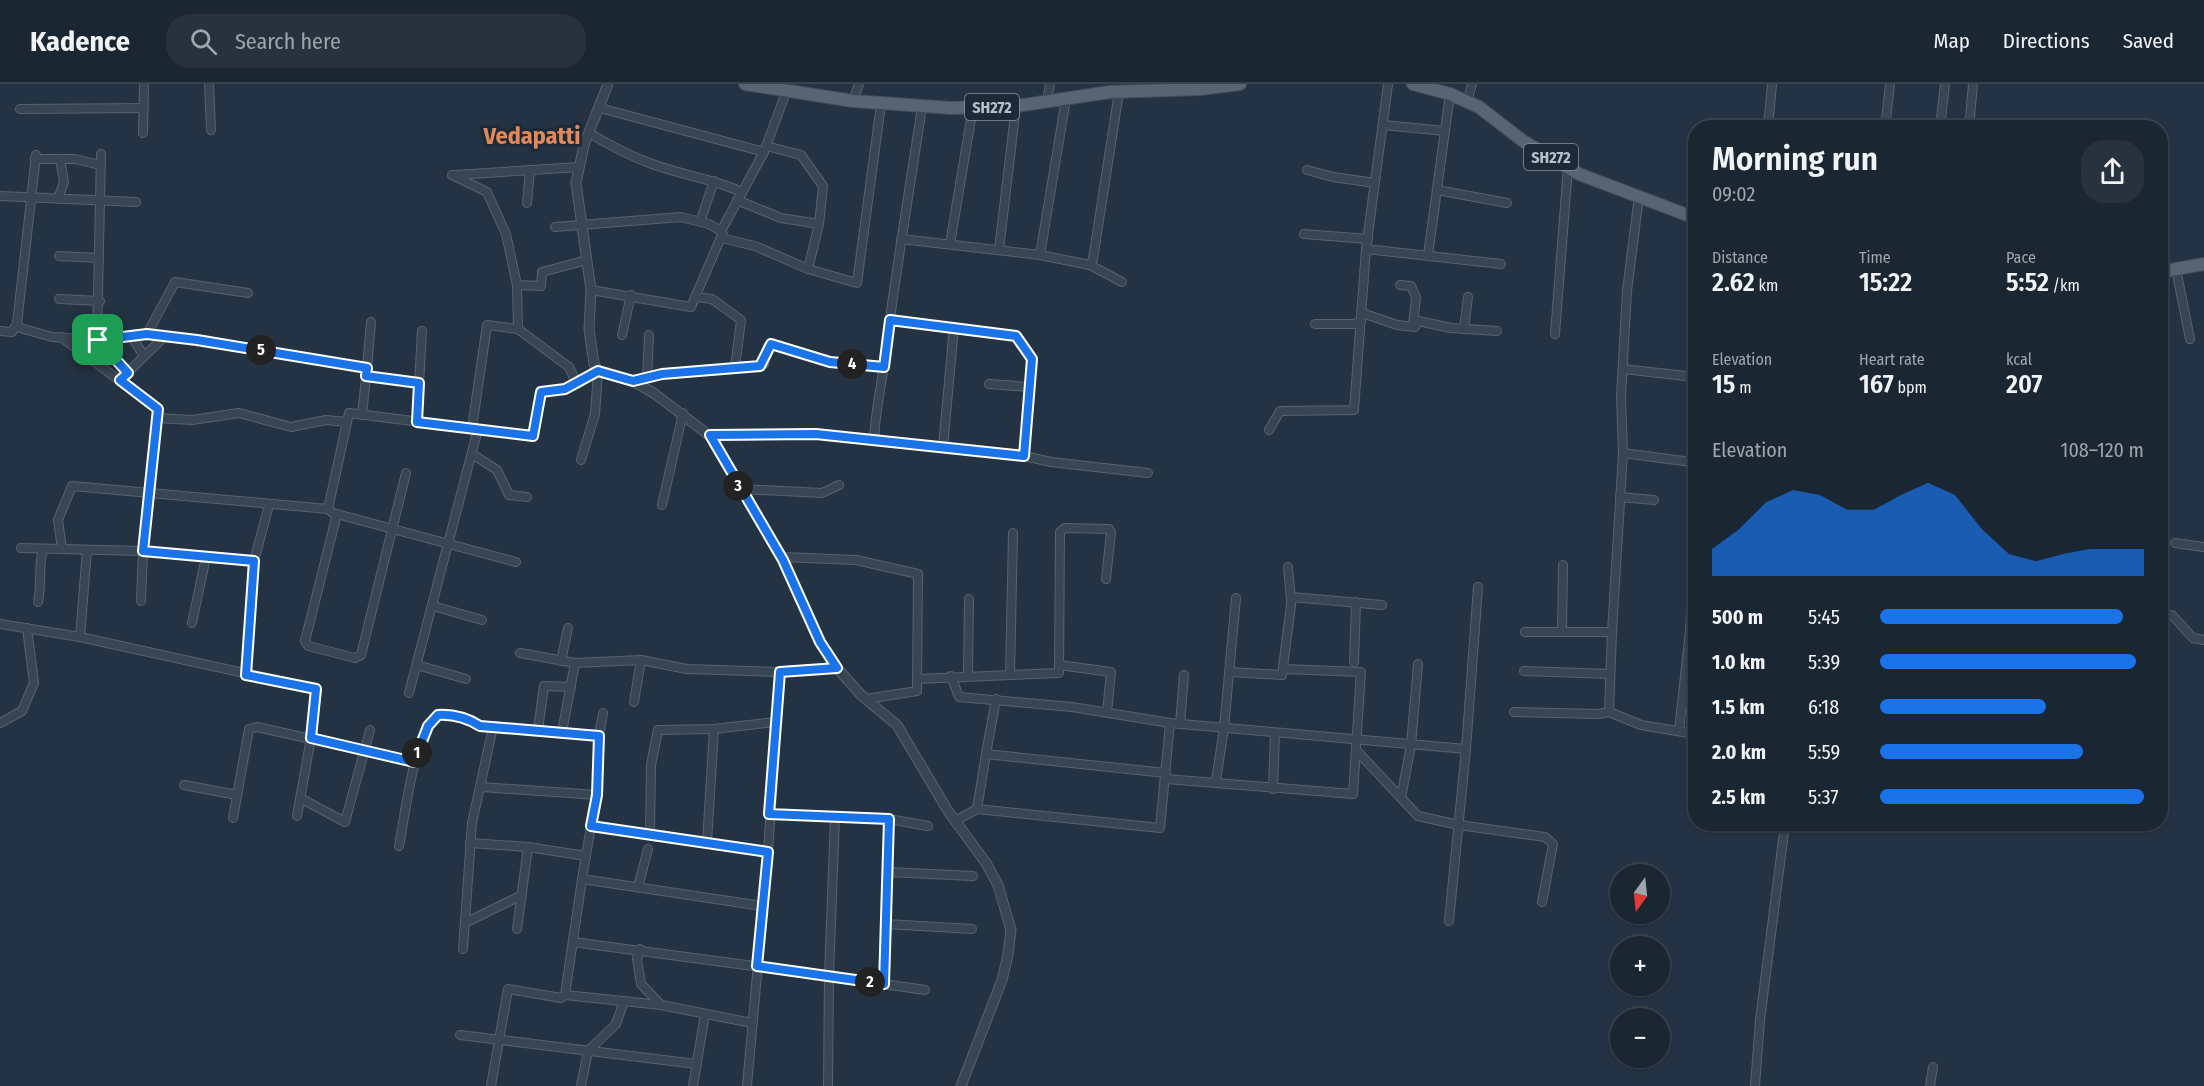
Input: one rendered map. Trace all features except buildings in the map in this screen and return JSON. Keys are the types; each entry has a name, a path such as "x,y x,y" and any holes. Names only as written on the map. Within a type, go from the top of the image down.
{"main road":[{"name":"SH272","path":"745,84 788,87 853,101 922,107 1016,106 1119,92 1200,89 1240,84"},
{"name":"SH272","path":"1413,84 1450,93 1467,102 1568,167 1688,215"},
{"path":"2168,270 2204,264"}],"street":[{"path":"143,133 144,84"},
{"path":"209,84 211,130"},
{"path":"581,460 595,414 598,371 594,364 589,329 591,290 576,183 589,133 608,84"},
{"path":"853,101 859,84"},
{"path":"1047,101 1050,84"},
{"path":"1269,430 1280,411 1354,410 1366,249 1388,84"},
{"path":"1467,102 1472,84"},
{"path":"1769,120 1772,84"},
{"path":"1886,120 1890,84"},
{"path":"1941,120 1945,84"},
{"path":"1970,120 1973,84"},
{"path":"591,290 691,307 721,234 765,149 788,87"},
{"path":"1090,265 1093,259 1119,92"},
{"path":"1428,255 1450,93"},
{"path":"1040,255 1066,99"},
{"path":"555,228 681,217 700,222 721,234 808,269 857,283 881,104"},
{"path":"999,250 1016,106"},
{"path":"874,440 876,405 884,367 922,107"},
{"path":"950,244 973,107"},
{"path":"20,109 144,108"},
{"path":"600,108 765,149 801,155 823,186 819,224 808,269"},
{"path":"1383,125 1445,131"},
{"path":"589,133 653,165 714,181 742,192"},
{"path":"100,154 98,340 128,373"},
{"path":"0,331 12,332 17,324 35,157 100,165"},
{"path":"58,199 64,182 60,159"},
{"path":"518,329 517,285 506,234 487,192 452,175 579,167"},
{"path":"1555,334 1568,167"},
{"path":"527,203 530,170"},
{"path":"1307,170 1333,177 1375,183"},
{"path":"700,222 714,181"},
{"path":"1437,190 1507,203"},
{"path":"0,196 136,202"},
{"path":"1608,712 1623,453 1623,369 1627,291 1639,196"},
{"path":"737,200 780,218 801,224 819,224"},
{"path":"1304,234 1368,239"},
{"path":"901,239 1040,255 1090,265 1122,282"},
{"path":"1366,249 1501,264"},
{"path":"59,256 99,258"},
{"path":"517,285 541,286 542,272 587,260"},
{"path":"2176,269 2190,339"},
{"path":"147,334 175,282 248,293"},
{"path":"1400,285 1412,286 1416,297 1413,327"},
{"path":"622,335 631,295"},
{"path":"695,297 712,299 741,320 735,368"},
{"path":"1464,329 1468,297"},
{"path":"59,299 100,301"},
{"path":"1315,324 1354,324 1362,317"},
{"path":"1362,317 1413,327"},
{"path":"890,320 1016,336 1032,359 1024,456"},
{"path":"1413,327 1418,321 1464,329 1497,331"},
{"path":"362,415 371,322"},
{"path":"17,324 20,328 61,337 98,340 147,334 165,336 419,383"},
{"path":"410,693 472,454 487,325 518,329 569,367 577,384"},
{"path":"943,447 954,327"},
{"path":"417,422 422,331"},
{"path":"647,378 649,335"},
{"path":"131,336 144,356"},
{"path":"120,380 165,336"},
{"path":"61,337 158,409 143,551 141,602"},
{"path":"633,381 760,366 771,344 830,362 884,367"},
{"path":"1623,369 1688,376"},
{"path":"328,510 349,413 533,436 541,392 565,389 598,371 633,381 682,413 710,435 739,489 781,557 820,642 837,668 866,699 897,725 955,821 986,863 998,885 1011,930 1002,980 961,1086"},
{"path":"989,384 1030,387"},
{"path":"157,418 192,420 238,413 291,427 326,420 347,422"},
{"path":"662,505 682,413"},
{"path":"710,435 816,434 1024,456 1051,462 1148,473"},
{"path":"1623,453 1679,460 1688,464"},
{"path":"472,454 497,470 509,495 527,497"},
{"path":"337,514 305,641 308,646 355,658 361,655 406,473"},
{"path":"739,489 822,493 839,484"},
{"path":"62,549 58,520 72,486 328,510 392,531 516,562"},
{"path":"1620,497 1654,500"},
{"path":"246,675 254,561 269,505"},
{"path":"917,679 1059,673 1060,532 1063,529 1109,529 1111,532 1106,579"},
{"path":"1010,675 1013,533"},
{"path":"2175,543 2204,547"},
{"path":"21,548 143,551 254,561"},
{"path":"38,602 41,585 39,566 43,549"},
{"path":"80,637 87,550"},
{"path":"192,623 206,557"},
{"path":"781,557 856,560 918,574 917,691 866,699"},
{"path":"1562,632 1563,565"},
{"path":"1230,672 1282,675 1291,600 1288,567"},
{"path":"1449,921 1466,749 1478,587"},
{"path":"1291,600 1296,595 1382,605"},
{"path":"1216,781 1224,728 1236,598"},
{"path":"968,676 969,599"},
{"path":"1354,662 1356,602"},
{"path":"433,606 482,620"},
{"path":"2172,615 2193,638 2204,640"},
{"path":"0,624 80,637 316,689 311,738 297,816"},
{"path":"0,723 21,711 33,683 27,628"},
{"path":"561,661 568,628"},
{"path":"1525,632 1612,632"},
{"path":"520,654 575,663 641,660 687,669 780,672 837,668"},
{"path":"634,702 641,660"},
{"path":"562,732 575,663"},
{"path":"1401,798 1411,745 1419,664"},
{"path":"417,665 466,679"},
{"path":"1059,665 1111,672 1107,712"},
{"path":"1679,731 1688,666"},
{"path":"986,754 1273,789 1352,795 1361,672 1283,669"},
{"path":"1524,671 1610,674"},
{"path":"747,1086 768,852 780,672"},
{"path":"1180,724 1184,675"},
{"path":"951,676 959,697 1107,712 1170,723 1466,749"},
{"path":"538,730 544,686 571,687"},
{"path":"977,809 996,699"},
{"path":"1514,712 1598,714 1608,712 1641,725 1688,733"},
{"path":"565,995 597,795 599,736 603,713"},
{"path":"399,846 414,762 428,726 438,715 449,714 471,720 480,726 599,736"},
{"path":"650,833 651,765 658,730 714,729 775,722"},
{"path":"955,821 977,809 1160,828 1170,723"},
{"path":"233,818 249,729 257,727 414,762"},
{"path":"463,949 467,922 470,843 493,727"},
{"path":"707,842 714,729"},
{"path":"300,798 345,822 370,730"},
{"path":"1273,789 1275,733"},
{"path":"1356,750 1418,816 1459,825 1545,837 1553,844 1542,902"},
{"path":"184,784 237,795"},
{"path":"481,787 597,795"},
{"path":"769,814 889,819 927,826"},
{"path":"828,1086 829,976 835,816"},
{"path":"884,984 889,819"},
{"path":"591,826 768,852"},
{"path":"1755,1086 1784,831"},
{"path":"470,843 528,847 586,856"},
{"path":"517,929 528,847"},
{"path":"638,887 648,849"},
{"path":"888,872 973,876"},
{"path":"582,879 762,906"},
{"path":"467,922 522,895"},
{"path":"886,924 972,928"},
{"path":"573,942 640,949 926,990"},
{"path":"640,949 637,959 641,984 661,1005"},
{"path":"491,1086 508,989 561,998 565,995 661,1005 752,1023"},
{"path":"581,1086 588,1051 616,1024 624,1001"},
{"path":"693,1086 705,1014"},
{"path":"460,1035 696,1064"},
{"path":"1930,1086 1933,1067"}],"district":[{"name":"Vedapatti","path":"532,136"}],"route":[{"path":"890,320 1016,336 1032,359 1024,456 816,434 710,435 747,502 783,560 820,642 837,668 780,672 769,814 889,819 884,984 757,966 768,852 591,826 597,795 599,736 480,726 471,720 449,714 438,715 428,726 414,762 311,738 316,689 246,675 254,561 143,551 158,409 120,380 128,373 98,340 147,334 367,368 366,376 419,383 417,422 533,436 541,392 565,389 586,380 598,371 633,381 662,374 760,366 764,364 768,346 771,344 830,362 884,367 890,320"}]}
